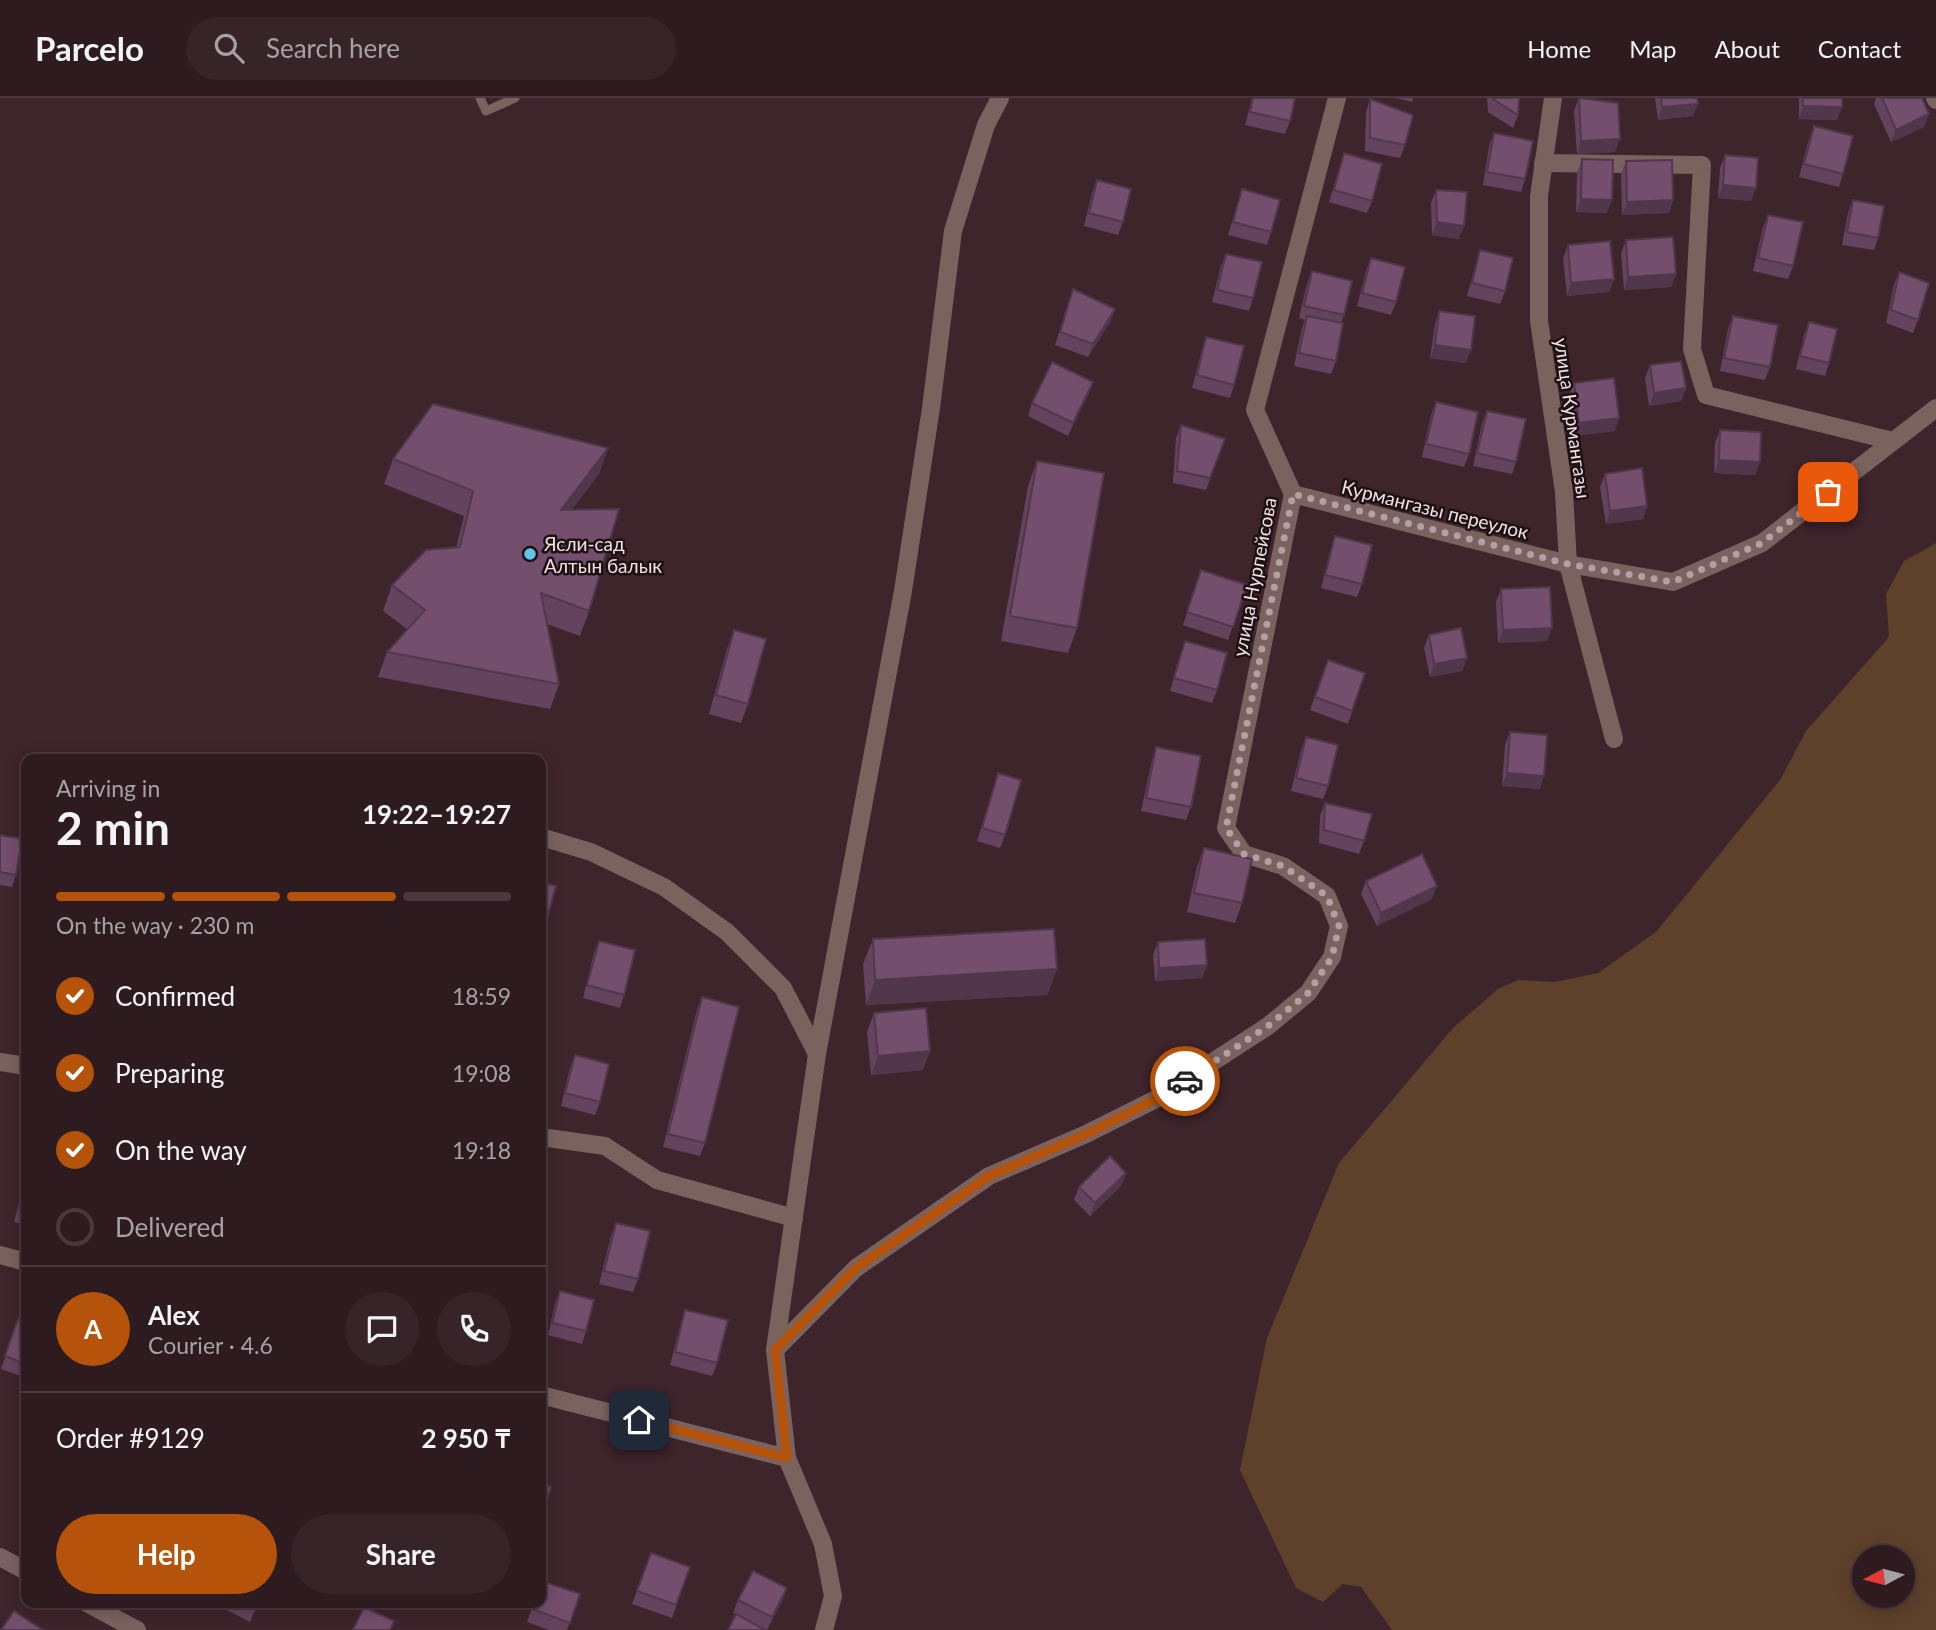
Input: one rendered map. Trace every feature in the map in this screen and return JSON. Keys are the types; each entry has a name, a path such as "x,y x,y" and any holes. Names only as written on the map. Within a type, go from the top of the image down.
{"street":[{"path":"824,1630 833,1596 823,1544 787,1458 775,1350 817,1054 903,591 931,408 953,231 986,125 1000,98"},
{"name":"улица Нурпейсова","path":"775,1350 856,1268 989,1176 1084,1135 1154,1100 1268,1026 1308,993 1332,957 1339,926 1327,896 1283,866 1244,854 1226,828 1293,494 1255,410 1337,98"},
{"name":"улица Курмангазы","path":"1553,98 1539,196 1539,321 1564,492 1568,564 1614,739"},
{"path":"1543,163 1702,165 1692,349 1706,395 1893,441"},
{"name":"Курмангазы переулок","path":"1293,494 1568,564 1673,582 1762,543 1936,408"},
{"path":"546,838 591,852 664,887 727,932 783,988 817,1054"},
{"path":"0,1062 21,1065"},
{"path":"546,1138 605,1146 657,1181 794,1218"},
{"path":"0,1255 21,1261"},
{"path":"546,1396 787,1458"},
{"path":"0,1557 21,1568"},
{"path":"95,1608 137,1630"}],"lane":[{"path":"480,98 486,111 515,98"}],"shaded area":[{"path":"1936,543 1936,1630 1392,1630 1361,1587 1343,1584 1323,1602 1296,1588 1240,1470 1267,1338 1339,1163 1453,1028 1498,989 1518,980 1555,982 1598,973 1656,932 1780,780 1806,731 1889,637 1886,594 1904,561"}],"building":[{"path":"1253,98 1295,98 1290,121 1250,112"},
{"path":"1519,98 1518,115 1493,99"},
{"path":"1579,98 1618,103 1620,139 1581,141"},
{"path":"1661,98 1697,98 1698,104 1662,107"},
{"path":"1803,98 1842,98 1842,107 1803,106"},
{"path":"1882,98 1922,98 1929,114 1896,130"},
{"path":"1370,99 1413,115 1405,145 1370,138"},
{"path":"1814,126 1853,136 1843,174 1804,164"},
{"path":"1494,133 1533,141 1525,179 1487,172"},
{"path":"1344,153 1382,164 1372,201 1334,190"},
{"path":"1725,155 1758,158 1756,188 1723,185"},
{"path":"1582,159 1613,160 1612,200 1581,199"},
{"path":"1672,160 1673,200 1627,202 1626,161"},
{"path":"1097,180 1131,189 1123,222 1089,213"},
{"path":"1242,189 1280,200 1271,232 1233,222"},
{"path":"1436,190 1467,192 1464,226 1437,222"},
{"path":"1853,200 1884,206 1878,238 1847,232"},
{"path":"1768,215 1803,222 1793,266 1758,258"},
{"path":"1673,237 1676,274 1628,277 1626,240"},
{"path":"1610,241 1614,279 1571,283 1568,245"},
{"path":"1480,250 1513,258 1505,291 1472,283"},
{"path":"1226,254 1262,262 1253,298 1217,290"},
{"path":"1371,258 1405,267 1396,302 1362,293"},
{"path":"1312,271 1352,281 1344,315 1304,306"},
{"path":"1899,272 1929,283 1918,320 1891,310"},
{"path":"1073,289 1115,309 1093,344 1060,332"},
{"path":"1439,311 1475,316 1471,350 1435,345"},
{"path":"1307,316 1343,323 1336,361 1299,353"},
{"path":"1733,316 1778,325 1770,367 1724,358"},
{"path":"1809,322 1837,329 1829,363 1800,356"},
{"path":"1206,337 1244,346 1234,385 1197,375"},
{"path":"1681,361 1686,388 1654,393 1650,365"},
{"path":"1052,362 1093,382 1073,423 1032,403"},
{"path":"1614,378 1619,418 1579,423 1574,383"},
{"path":"1436,402 1478,412 1469,454 1426,444"},
{"name":"Ясли-сад Алтын балык","path":"433,404 608,448 561,510 619,509 589,611 541,593 559,684 387,652 425,610 392,585 426,550 460,547 473,491 393,459"},
{"path":"1487,411 1526,419 1516,462 1477,453"},
{"path":"1181,425 1225,439 1210,478 1177,471"},
{"path":"1720,430 1761,432 1760,462 1719,460"},
{"path":"1037,461 1104,473 1077,628 1010,616"},
{"path":"1642,468 1647,506 1610,511 1605,474"},
{"path":"1335,536 1372,545 1362,584 1325,575"},
{"path":"1201,570 1247,585 1233,627 1187,612"},
{"path":"1550,587 1552,628 1503,630 1501,589"},
{"path":"1461,628 1467,658 1434,664 1429,635"},
{"path":"734,630 766,639 748,704 716,695"},
{"path":"1185,641 1227,653 1217,690 1174,678"},
{"path":"1328,660 1365,673 1352,711 1315,697"},
{"path":"1510,732 1547,735 1544,776 1507,773"},
{"path":"1306,737 1338,745 1328,786 1296,778"},
{"path":"1156,747 1201,756 1191,807 1146,798"},
{"path":"998,773 1021,780 1005,835 982,828"},
{"path":"1325,803 1372,814 1364,841 1324,830"},
{"path":"0,835 21,839 16,875 0,872"},
{"path":"1204,848 1252,859 1242,903 1194,893"},
{"path":"1422,854 1437,886 1381,913 1366,881"},
{"path":"546,883 556,886 546,919"},
{"path":"1054,929 1057,969 875,980 873,939"},
{"path":"1205,939 1207,965 1159,968 1158,942"},
{"path":"599,941 635,950 624,995 587,985"},
{"path":"702,997 739,1007 705,1143 668,1134"},
{"path":"926,1008 930,1051 878,1056 874,1013"},
{"path":"575,1055 609,1064 600,1102 565,1093"},
{"path":"1110,1156 1126,1173 1095,1203 1079,1187"},
{"path":"616,1223 650,1231 638,1279 604,1271"},
{"path":"560,1291 594,1300 586,1331 552,1323"},
{"path":"685,1310 728,1320 717,1363 675,1352"},
{"path":"18,1319 21,1320 21,1362 5,1356"},
{"path":"546,1485 551,1487 546,1502"},
{"path":"651,1553 690,1567 676,1605 637,1591"},
{"path":"753,1571 787,1588 772,1617 738,1600"},
{"path":"546,1582 580,1594 570,1623 532,1609 546,1608"},
{"path":"364,1608 394,1621 390,1630 353,1630"},
{"path":"14,1611 43,1630 1,1630"},
{"path":"736,1614 765,1630 728,1630"}],"way so far":[{"path":"1185,1081 1268,1026 1308,993 1332,957 1339,926 1327,896 1283,866 1244,854 1226,828 1293,494 1568,564 1673,582 1762,543 1828,492"}],"place":[{"name":"Ясли-сад Алтын балык","path":"530,554"}],"route":[{"path":"639,1420 787,1458 775,1350 856,1268 989,1176 1084,1135 1154,1100 1185,1081"}]}
